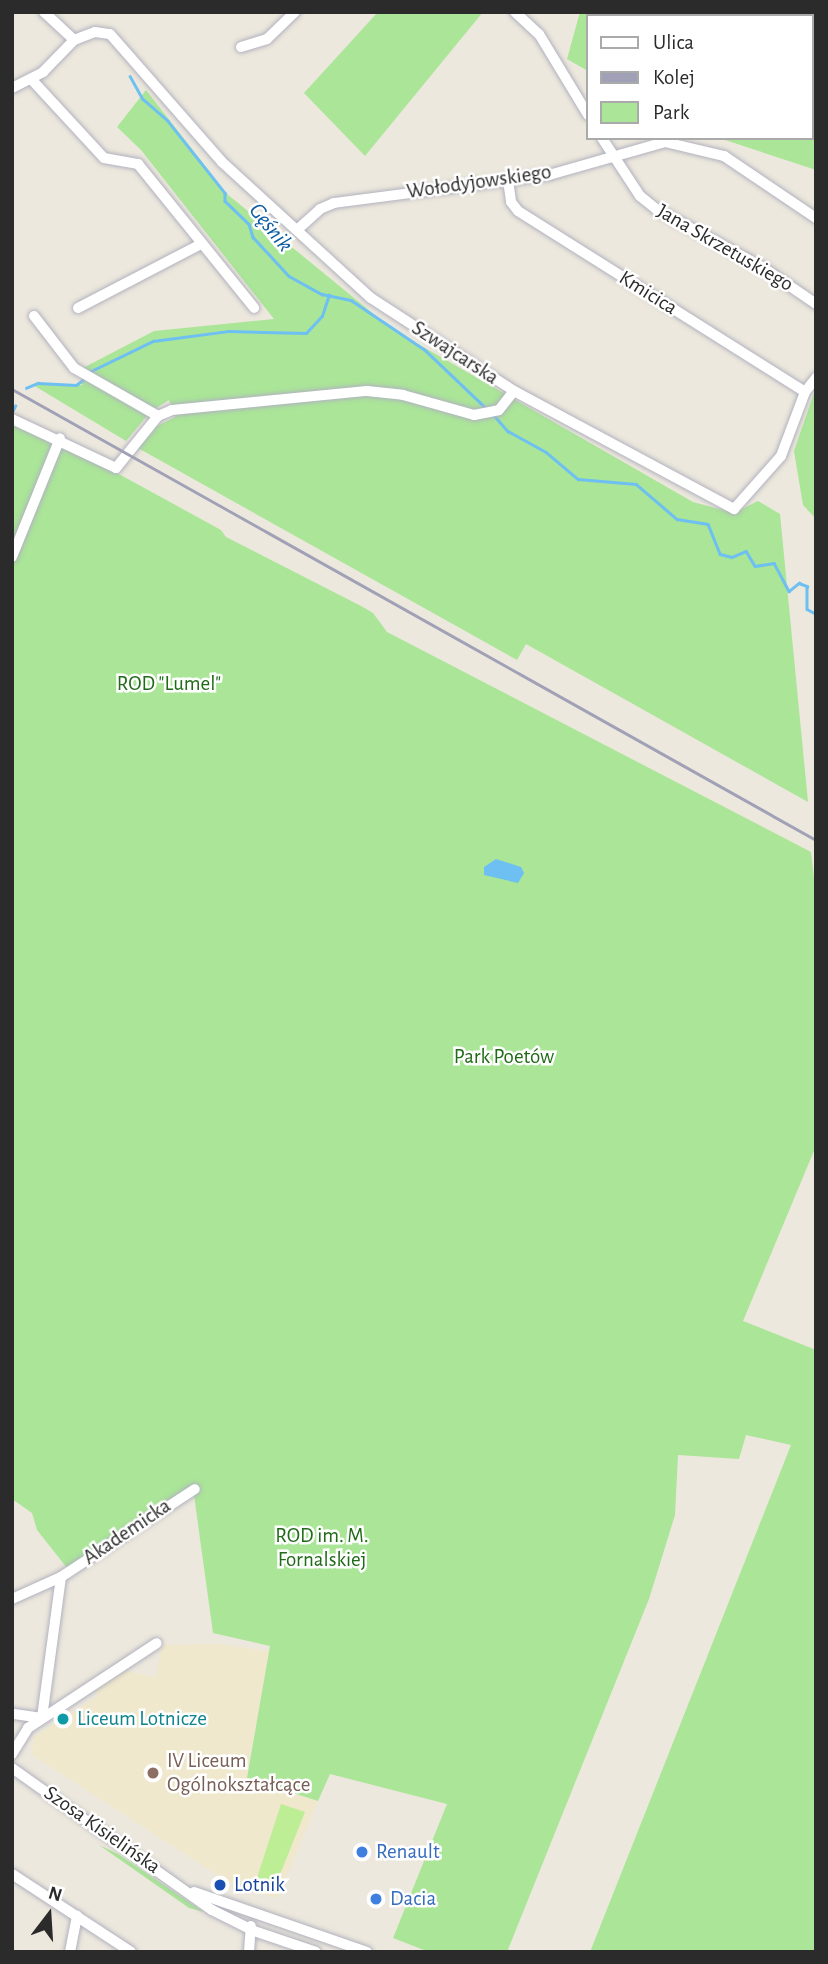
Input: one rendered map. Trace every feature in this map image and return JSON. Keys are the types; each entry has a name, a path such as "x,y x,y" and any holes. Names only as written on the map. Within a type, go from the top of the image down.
{"street":[{"path":"12,88 32,80 74,40 44,12"},
{"path":"241,47 267,39 295,12"},
{"path":"515,12 539,34 586,112"},
{"name":"Szwajcarska","path":"74,40 106,33 222,162 371,298 514,391 734,509 781,456 805,392 816,378"},
{"path":"32,80 104,159 138,164 254,308"},
{"name":"Jana Skrzetuskiego","path":"603,140 640,196 656,209 762,267 816,304"},
{"name":"Wołodyjowskiego","path":"297,230 320,209 334,203 549,174 665,142 697,146 724,156 816,218"},
{"name":"Kmicica","path":"508,180 511,202 518,211 805,392"},
{"path":"78,308 201,244"},
{"path":"34,316 85,375 158,415 304,394 367,391 402,395 474,415 499,410 514,391"},
{"path":"12,419 60,438 116,468 158,415"},
{"path":"12,556 60,438"},
{"name":"Akademicka","path":"12,1599 61,1577 195,1489"},
{"name":"Akademicka","path":"43,1718 61,1577"},
{"path":"12,1754 23,1734 43,1718 157,1643"},
{"path":"12,1714 43,1718"},
{"name":"Szosa Kisielińska","path":"12,1768 192,1891 212,1910 254,1931 316,1952"},
{"path":"12,1874 131,1952"},
{"name":"Szosa Kisielińska","path":"192,1891 271,1921 368,1952"},
{"path":"240,1908 254,1931 249,1952"},
{"path":"70,1952 77,1916"},
{"path":"254,1931 271,1921"}],"shaded area":[{"name":"IV Liceum Ogólnokształcące","path":"220,1644 269,1651 247,1777 318,1801 277,1899 228,1882 32,1755 34,1737 98,1696 95,1690 118,1674 127,1671 156,1678 162,1645"}],"green space":[{"path":"378,12 483,12 365,156 304,93"},
{"path":"580,12 816,12 816,170 725,140 814,140 814,14 586,14 586,70 567,59"},
{"path":"146,90 227,194 392,329 693,502 734,513 758,501 780,514 808,802 526,644 517,660 138,448 157,426 175,417 169,400 151,411 126,441 33,385 82,385 81,369 154,331 274,319 141,150 117,127"},
{"path":"816,387 816,519 803,505 794,451"},
{"path":"12,423 55,439 221,530 226,537 361,606 373,613 387,632 811,852 816,896 816,1146 743,1321 816,1350 816,1952 590,1952 791,1445 746,1435 739,1459 678,1455 675,1515 649,1599 507,1952 429,1952 393,1938 447,1804 330,1774 318,1801 247,1778 270,1646 213,1633 194,1495 71,1573 37,1530 32,1513 12,1499"},
{"path":"281,1804 305,1812 275,1887 256,1881"},
{"path":"99,1845 118,1854 204,1912 189,1908"}],"water":[{"path":"496,859 521,867 524,873 518,883 484,875 484,867"}],"waterway":[{"name":"Gęśnik","path":"130,76 143,99 168,121 225,193 225,201 249,224 253,237 289,276 322,294 351,300 425,350 486,408"},
{"path":"87,373 153,341 229,331 306,333 322,316 329,295"},
{"path":"26,388 38,383 76,385 84,379"},
{"path":"12,412 15,406"},
{"name":"Gęśnik","path":"493,414 508,431 546,452 578,479 636,484 677,519 708,524 720,554 732,557 746,551 755,566 774,563 789,591 799,583 807,586 807,609 816,614"}],"railway":[{"path":"12,389 816,840"}],"place":[{"name":"Liceum Lotnicze","path":"63,1719"},
{"name":"IV Liceum Ogólnokształcące","path":"153,1773"},
{"name":"Renault","path":"362,1852"},
{"name":"Lotnik","path":"220,1885"},
{"name":"Dacia","path":"376,1899"}],"park label":[{"name":"ROD \"Lumel\"","path":"169,684"},
{"name":"Park Poetów","path":"504,1057"},
{"name":"ROD im. M. Fornalskiej","path":"322,1548"}]}
